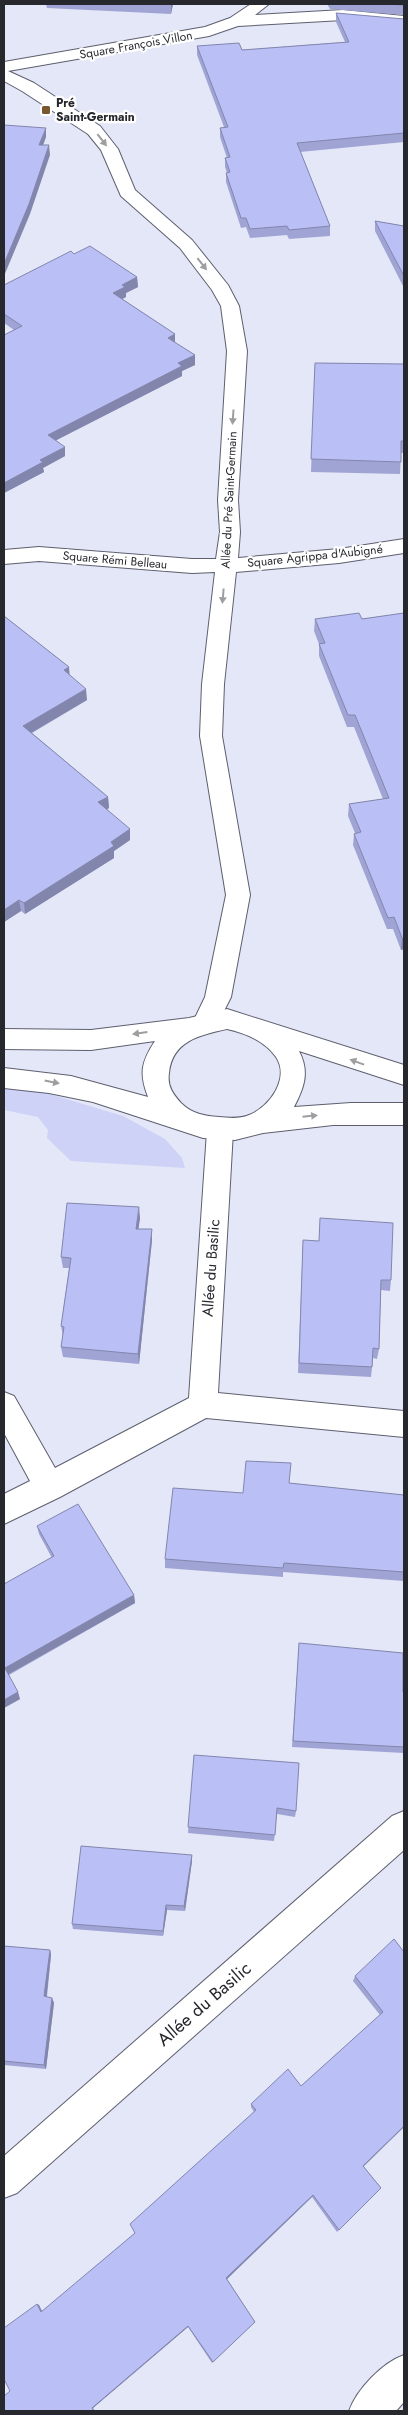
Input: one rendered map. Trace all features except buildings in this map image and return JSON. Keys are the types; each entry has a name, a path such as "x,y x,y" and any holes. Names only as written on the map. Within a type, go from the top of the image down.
{"street":[{"name":"Square François Villon","path":"4,67 190,36 236,20 261,4"},
{"path":"236,20 343,15 404,21"},
{"name":"Allée du Pré Saint-Germain","path":"4,74 28,87 94,130 109,149 127,192 186,244 221,289 230,306 237,351 228,500 230,532 213,684 211,736 238,895 218,997 198,1023"},
{"name":"Square Agrippa d'Aubigné","path":"226,565 339,556 404,546"},
{"name":"Square Rémi Belleau","path":"4,557 39,554 192,566 226,565"},
{"path":"4,1039 91,1040 227,1019 248,1022 266,1031 314,1045 361,1063 404,1075"},
{"path":"179,1118 164,1104 155,1088 154,1069 159,1052 171,1037 198,1023"},
{"path":"262,1122 278,1110 284,1102 289,1094 294,1077 291,1060 282,1044 266,1031"},
{"path":"4,1078 35,1079 95,1091 179,1118 198,1127 220,1131 242,1129 262,1122 311,1115 360,1112 404,1114"},
{"name":"Allée du Basilic","path":"203,1405 220,1131"},
{"path":"4,1405 49,1487"},
{"path":"4,1510 203,1405 404,1424"},
{"name":"Allée du Basilic","path":"4,2180 404,1828"},
{"path":"369,2411 404,2374"}],"shaded area":[{"path":"4,1088 43,1092 123,1116 165,1139 182,1158 185,1168 71,1161 47,1138 48,1130 38,1117 4,1110"}],"place":[{"name":"Pré Saint-Germain","path":"46,110"}]}
